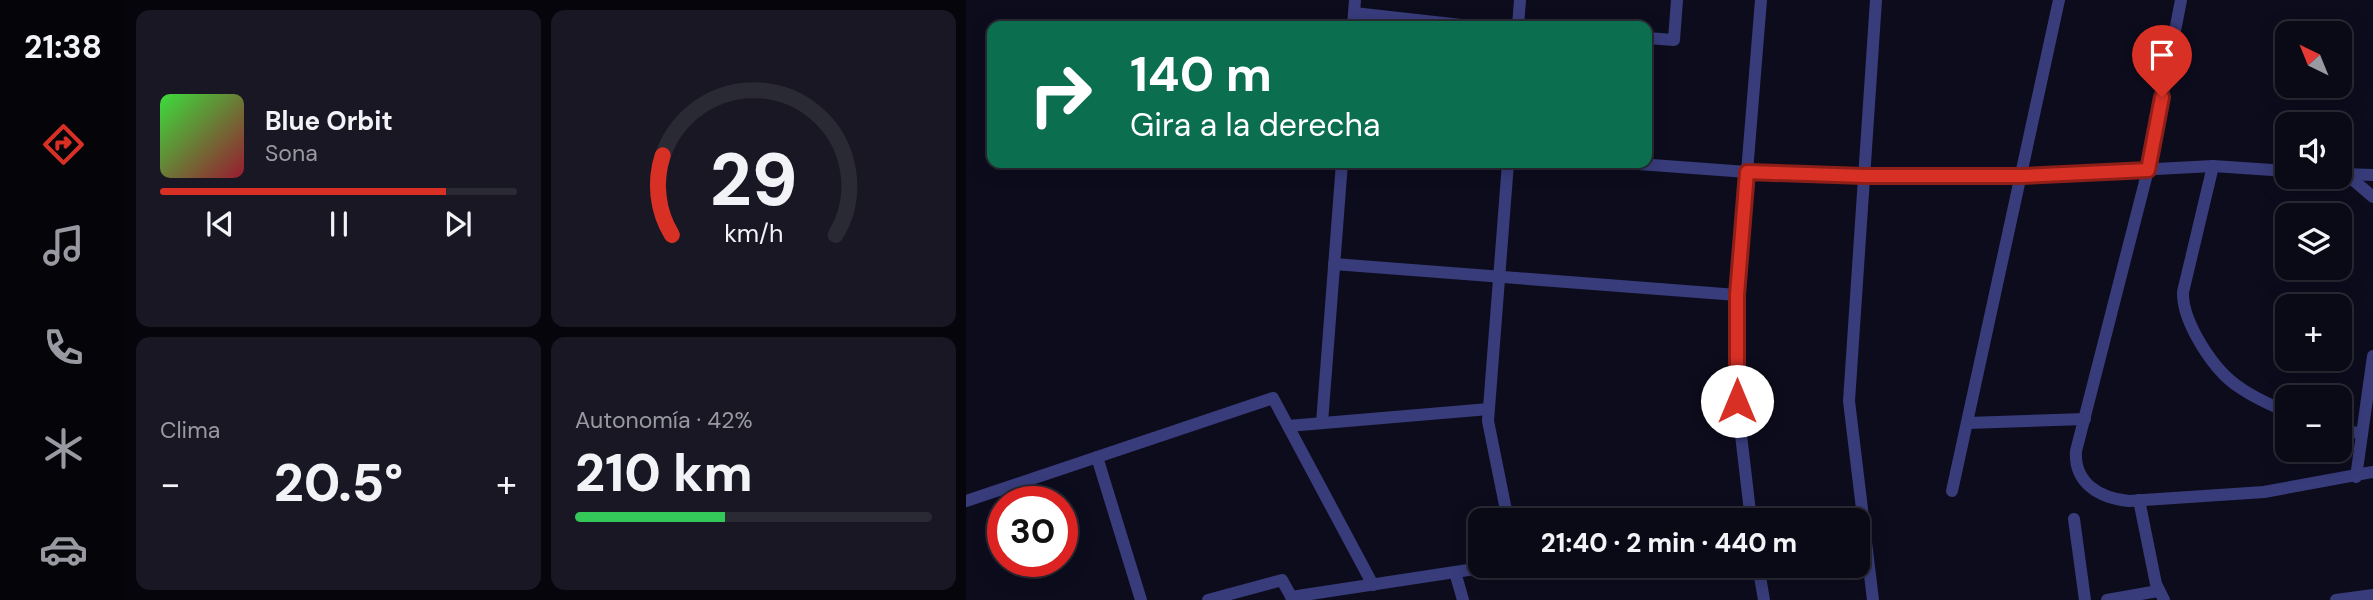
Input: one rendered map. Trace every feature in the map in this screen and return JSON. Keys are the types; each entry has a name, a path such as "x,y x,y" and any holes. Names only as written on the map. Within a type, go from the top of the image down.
{"street":[{"path":"1518,21 1520,0"},
{"path":"1652,38 1674,40 1677,0"},
{"path":"1750,508 1737,401 1737,295 1761,0"},
{"path":"1873,600 1849,401 1876,0"},
{"path":"1952,491 2059,0"},
{"path":"2181,0 2148,170 2075,462 2084,482 2090,488 2120,500 2264,492 2373,472"},
{"path":"1354,13 1425,21"},
{"path":"1652,165 1864,176 2022,176 2213,166 2275,170"},
{"path":"2213,166 2183,292 2183,306 2193,329 2217,365 2236,386 2275,407"},
{"path":"1322,423 1342,168"},
{"path":"1505,508 1490,435 1489,409 1508,168"},
{"path":"2352,174 2373,174"},
{"path":"2352,181 2373,197"},
{"path":"1334,264 1737,295"},
{"path":"2356,477 2373,356"},
{"path":"966,500 1273,398 1373,585"},
{"path":"1289,426 1489,409"},
{"path":"1967,424 2085,419"},
{"path":"2352,432 2362,434"},
{"path":"1097,457 1141,600"},
{"path":"2107,600 2161,595 2139,500"},
{"path":"2074,519 2085,600"},
{"path":"1208,600 1282,580 1292,599 1468,570"},
{"path":"1455,572 1463,600"},
{"path":"1760,578 1763,600"},
{"path":"2336,600 2373,595"}],"route":[{"path":"1737,401 1737,295 1747,172 1864,176 2022,176 2148,170 2162,97"}]}
